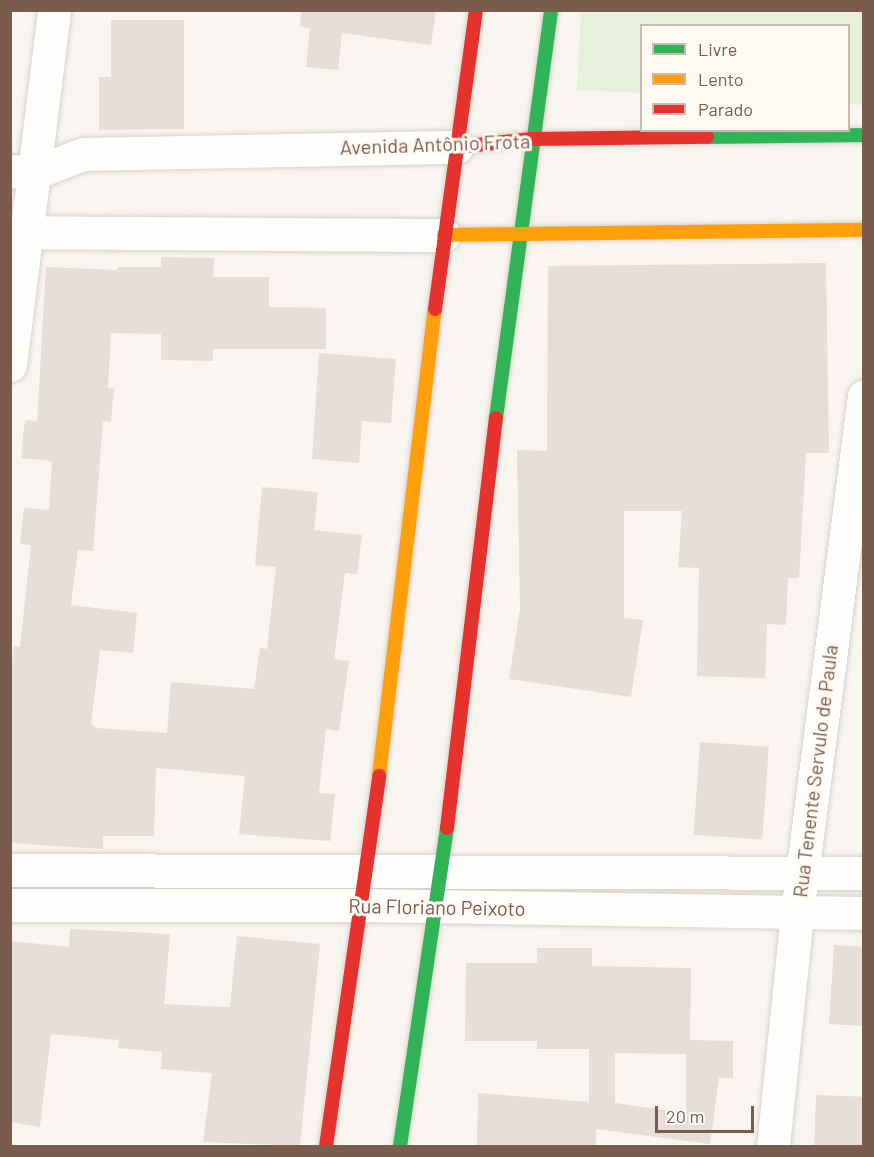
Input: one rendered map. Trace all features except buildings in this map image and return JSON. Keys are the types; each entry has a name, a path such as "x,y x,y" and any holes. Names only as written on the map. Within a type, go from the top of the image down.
{"street":[{"path":"10,365 24,172 54,10"},
{"path":"326,1146 361,905 368,872 444,235 476,10"},
{"path":"400,1146 442,873 518,234 551,10"},
{"name":"Avenida Antônio Frota","path":"24,172 83,154 457,147 532,139 864,135"},
{"path":"18,232 444,235 864,230"},
{"name":"Rua Tenente Servulo de Paula","path":"774,1146 797,913 864,396"},
{"name":"Rua Floriano Peixoto","path":"10,870 864,873"},
{"name":"Rua Floriano Peixoto","path":"10,905 361,905 864,913"}],"green space":[{"path":"581,11 863,11 863,105 850,104 850,24 640,24 640,93 577,90"}],"traffic: fast":[{"path":"496,418 551,10"},
{"path":"707,137 864,135"},
{"path":"400,1146 447,828"}],"traffic: slow":[{"path":"444,235 864,230"},
{"path":"379,776 435,309"}],"traffic: jam":[{"path":"435,309 476,10"},
{"path":"457,147 532,139 707,137"},
{"path":"447,828 496,418"},
{"path":"326,1146 379,776"}]}
